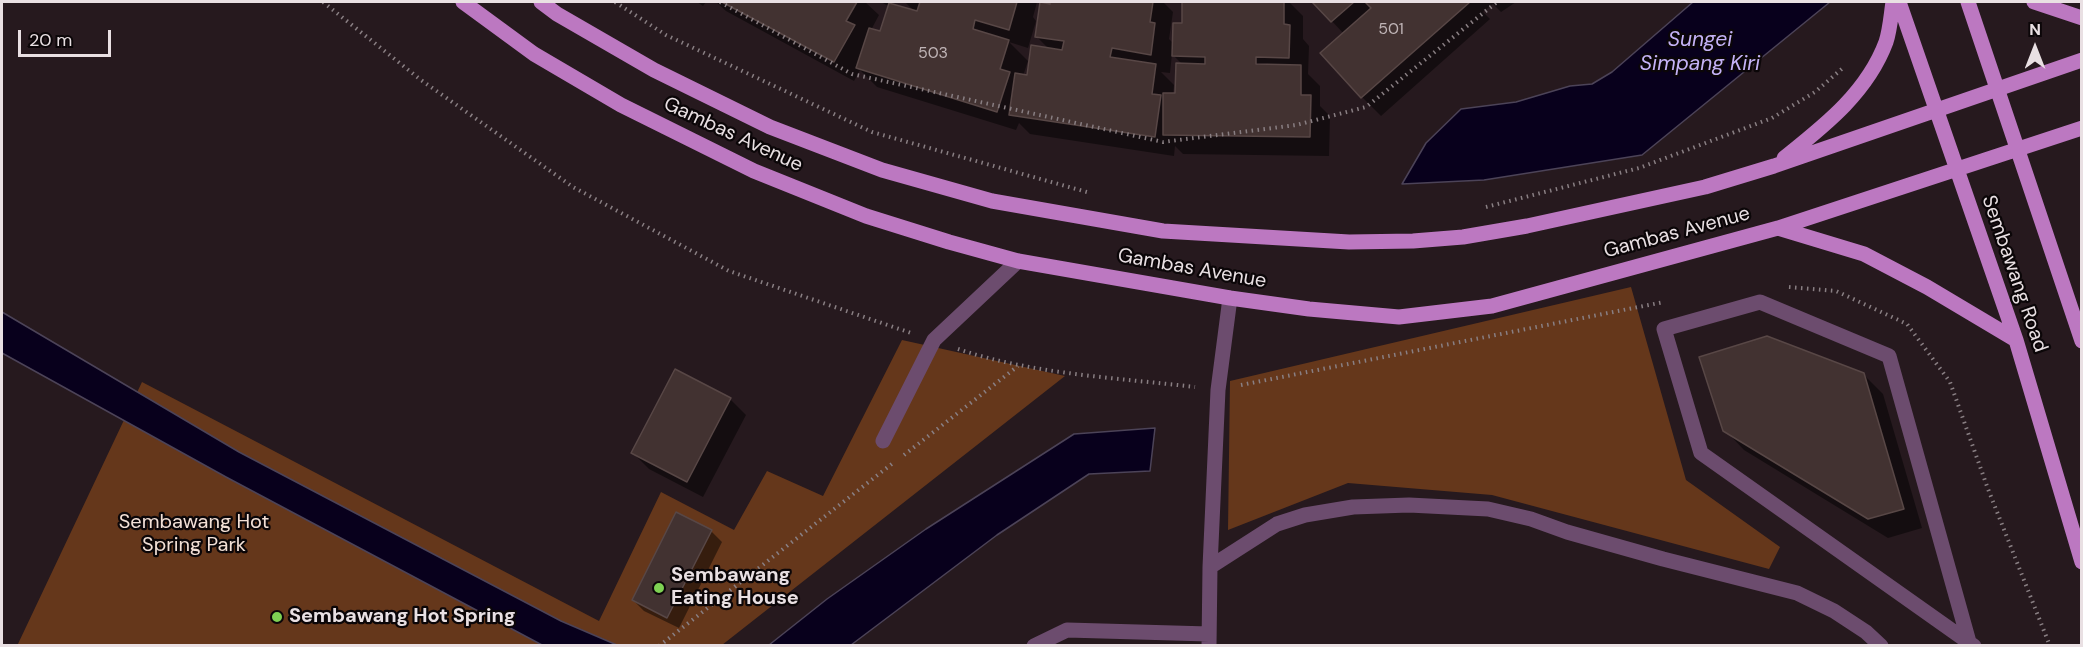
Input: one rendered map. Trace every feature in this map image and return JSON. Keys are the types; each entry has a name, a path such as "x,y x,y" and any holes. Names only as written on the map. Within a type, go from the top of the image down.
{"main road":[{"name":"Gambas Avenue","path":"463,2 534,54 621,105 754,171 866,216 1018,261 1230,298 1309,309 1399,317 1492,306 1778,228 2082,128"},
{"name":"Gambas Avenue","path":"541,2 557,14 675,80 770,127 882,170 992,201 1162,231 1349,242 1413,241 1463,237 1527,226 1705,188 2082,60"},
{"path":"1774,166 1843,109 1866,80 1886,42 1893,2"},
{"name":"Sembawang Road","path":"1899,2 2016,340 2082,562"},
{"path":"1968,2 2082,341"},
{"path":"2034,2 2082,18"},
{"path":"1778,228 1864,254 1927,287 2016,340"}],"lane":[{"path":"883,441 934,340 1018,261"},
{"path":"1034,645 1067,630 1209,640 1218,390 1230,298"},
{"path":"1760,302 1889,356 1971,644 1701,453 1664,329 1760,302"},
{"path":"1210,567 1277,524 1305,515 1353,507 1488,509 1531,519 1567,532 1653,556 1797,593 1834,611 1866,639 1881,645"}],"path":[{"path":"615,2 666,35 872,132 1091,193"},
{"path":"720,2 852,74 1162,142 1296,125 1366,107 1497,2"},
{"path":"1478,208 1639,168 1772,118 1815,92 1844,67 1849,58"},
{"path":"659,645 1019,365"}],"green space":[{"path":"1631,287 1686,480 1780,547 1769,569 1492,495 1348,483 1228,530 1230,381"},
{"name":"Sembawang Hot Spring Park","path":"902,340 1065,376 722,645 17,646 142,382 599,621 661,492 734,530 767,471 823,496"}],"water":[{"name":"Sungei Simpang Kiri","path":"1693,2 1830,2 1642,155 1484,180 1402,184 1426,143 1461,109 1516,102 1570,86 1592,84 1612,72"},
{"path":"2,312 239,452 561,621 617,645 542,645 226,477 2,353"},
{"path":"1155,428 1150,471 1089,474 997,535 851,645 769,645 827,599 926,529 1074,434"}],"building":[{"path":"722,2 857,2 846,21 855,25 834,62"},
{"path":"920,2 1017,2 1009,30 975,20 973,29 1009,40 1000,69 1010,72 997,112 856,68 869,28 880,31 889,3 917,11"},
{"path":"1040,2 1050,4 1050,2 1153,2 1150,22 1155,23 1151,55 1112,48 1110,57 1156,64 1152,94 1161,95 1155,137 1009,115 1015,73 1027,75 1031,45 1062,50 1064,41 1035,37"},
{"path":"1182,2 1284,2 1284,24 1290,25 1289,58 1256,57 1256,64 1301,65 1301,95 1311,95 1310,137 1163,135 1163,93 1175,93 1176,63 1205,64 1205,57 1172,56 1173,23 1182,23"},
{"path":"1312,2 1354,2 1331,22"},
{"path":"1365,2 1470,2 1361,98 1320,53 1371,8"},
{"path":"1767,336 1864,373 1904,509 1868,519 1723,431 1699,357"},
{"path":"675,369 731,398 687,482 631,453"},
{"path":"676,512 712,530 667,618 632,600"}],"place":[{"name":"Sembawang Eating House","path":"659,588"},
{"name":"Sembawang Hot Spring","path":"277,617"}]}
